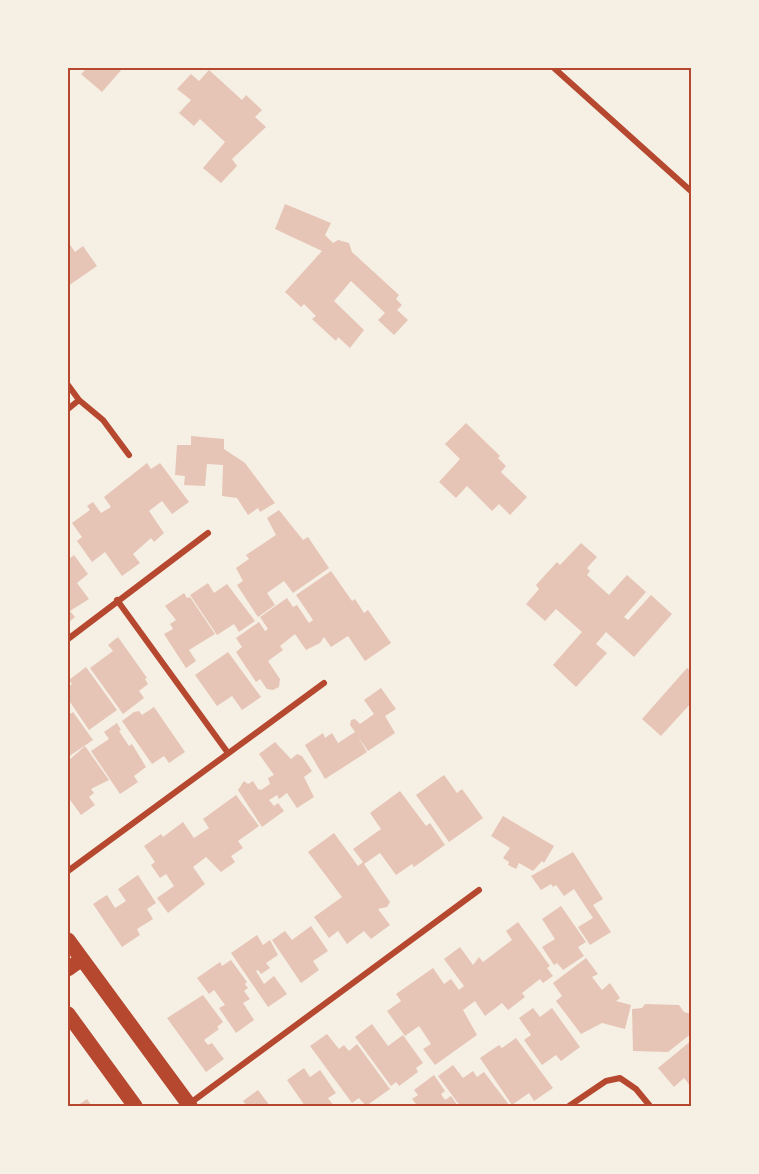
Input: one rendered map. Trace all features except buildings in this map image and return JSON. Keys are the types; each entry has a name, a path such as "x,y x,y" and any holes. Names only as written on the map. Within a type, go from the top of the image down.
{"main road":[{"path":"68,940 190,1106"},
{"path":"68,969 82,959"},
{"path":"68,1014 135,1107"}],"street":[{"path":"554,68 692,192"},
{"path":"68,385 79,400 103,420 129,455"},
{"path":"68,409 79,400"},
{"path":"68,639 208,533"},
{"path":"117,600 228,753"},
{"path":"68,871 324,683"},
{"path":"190,1106 479,890"},
{"path":"569,1107 606,1081 620,1078 636,1089 650,1107"}]}
